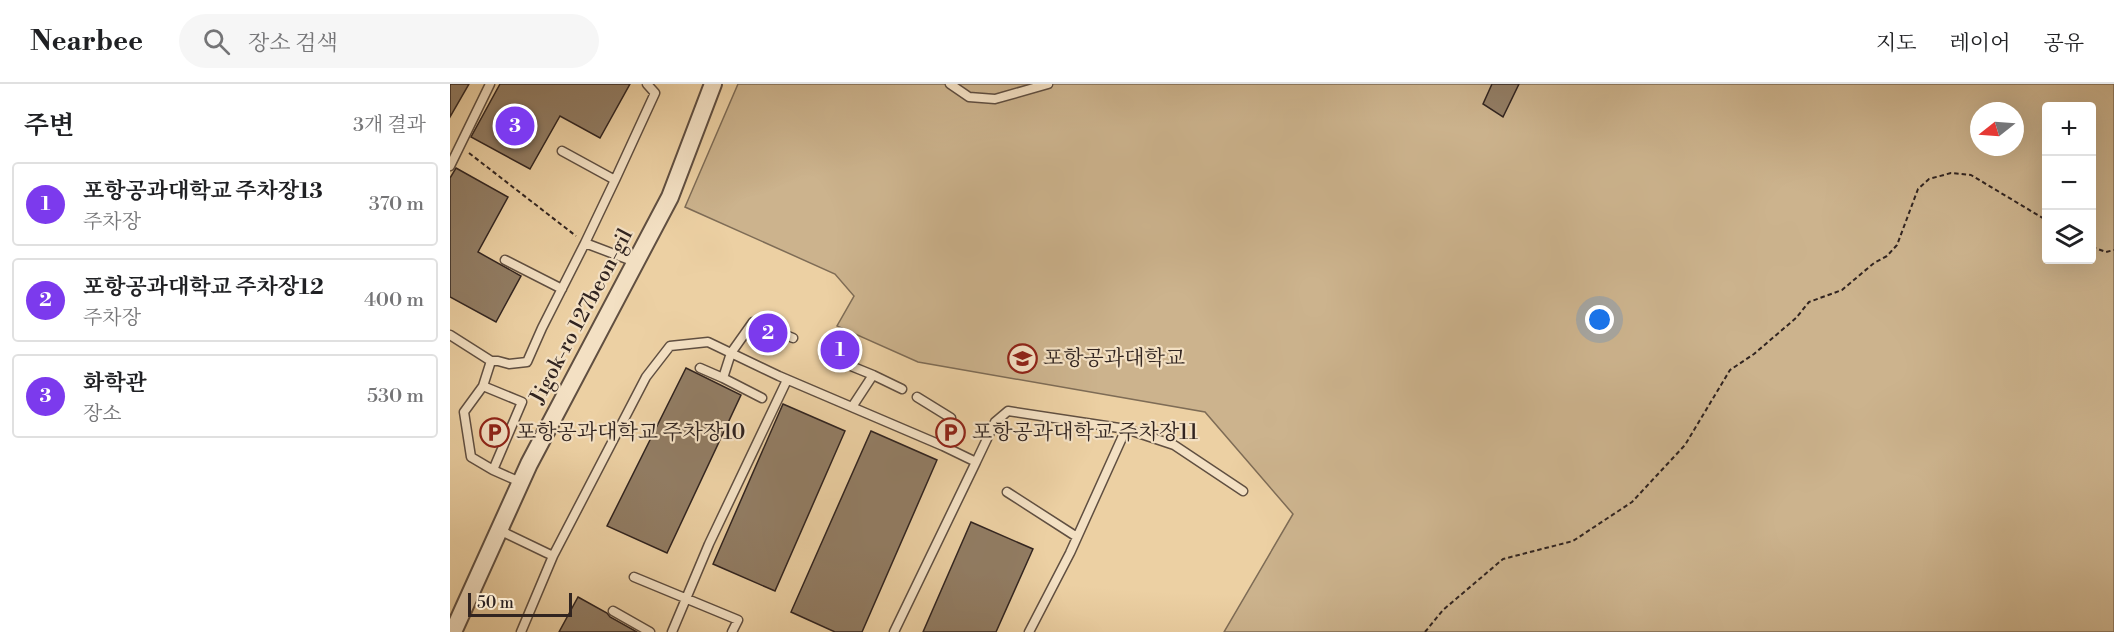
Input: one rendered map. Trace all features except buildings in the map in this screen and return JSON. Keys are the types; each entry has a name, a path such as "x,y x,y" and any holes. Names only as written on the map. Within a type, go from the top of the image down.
{"street":[{"name":"Jigok-ro 127beon-gil","path":"453,632 520,482 670,197 712,84"}],"lane":[{"path":"450,166 490,84"},
{"path":"450,335 491,361 509,364 527,362 615,180 654,93 647,84"},
{"path":"950,84 969,97 995,99 1048,84"},
{"path":"562,151 615,180"},
{"path":"585,243 635,262"},
{"path":"506,260 562,290"},
{"path":"723,378 731,353 753,322 793,338"},
{"path":"520,632 553,556 646,377 670,345 708,342 787,380 976,462"},
{"path":"824,355 902,388"},
{"path":"491,361 483,386 464,412 471,457 520,482"},
{"path":"700,368 762,398"},
{"path":"852,407 873,375"},
{"path":"672,632 709,544 787,380"},
{"path":"483,386 522,402 493,470"},
{"path":"917,397 951,418 943,446"},
{"path":"894,632 995,422 1008,411 1126,429 1174,445 1243,491"},
{"path":"1029,632 1077,537 1126,429"},
{"path":"1006,492 1077,537"},
{"path":"499,530 553,556"},
{"path":"634,577 738,620 732,632"},
{"path":"613,611 650,632"}],"path":[{"path":"460,146 585,243"},
{"path":"1425,632 1451,601 1503,559 1573,541 1632,502 1685,446 1730,370 1754,354 1796,318 1809,302 1842,290 1874,263 1887,256 1897,245 1918,189 1929,179 1951,173 1971,175 2042,218"},
{"path":"2096,249 2106,252 2114,250"}],"shaded area":[{"path":"738,84 2114,84 2114,632 1224,632 1293,514 1205,412 918,362 837,326 854,296 835,274 685,207"}],"place":[{"name":"화학관","path":"515,126"},
{"name":"포항공과대학교 주차장12","path":"768,333"},
{"name":"포항공과대학교 주차장13","path":"840,350"},
{"name":"포항공과대학교","path":"1022,358"},
{"name":"포항공과대학교 주차장10","path":"495,432"},
{"name":"포항공과대학교 주차장11","path":"951,432"}]}
